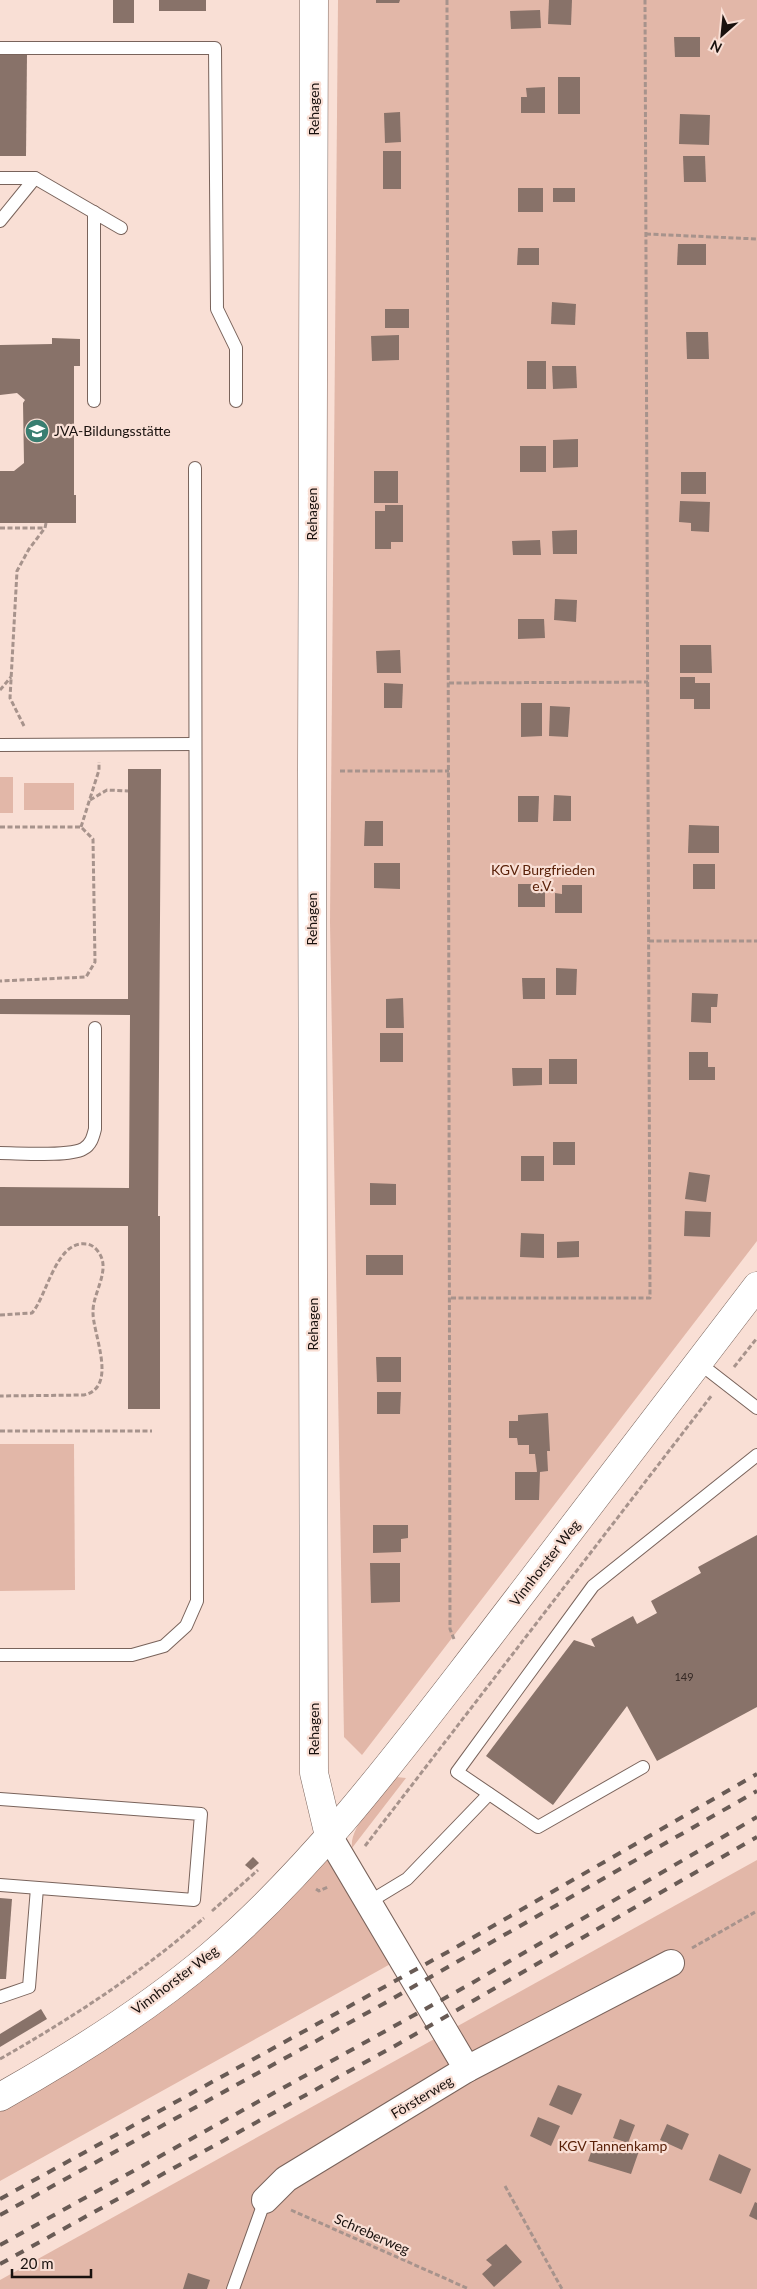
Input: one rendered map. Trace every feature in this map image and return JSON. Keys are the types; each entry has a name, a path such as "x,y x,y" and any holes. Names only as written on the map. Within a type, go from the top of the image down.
{"street":[{"name":"Rehagen","path":"314,0 312,771 314,1773 329,1836"},
{"name":"Vinnhorster Weg","path":"0,2097 94,2040 208,1957 258,1912 329,1836 378,1780 757,1286"},
{"path":"329,1836 370,1902 467,2069"},
{"name":"Försterweg","path":"265,2200 286,2179 467,2069 671,1963"}],"lane":[{"path":"0,48 215,48 217,309 236,348 236,401"},
{"path":"0,178 35,178 121,228"},
{"path":"0,221 35,178"},
{"path":"94,212 94,401"},
{"path":"0,1655 132,1654 164,1646 186,1626 197,1601 195,468"},
{"path":"0,745 195,744"},
{"path":"0,1153 72,1153 84,1149 91,1142 95,1129 95,1028"},
{"path":"699,1362 757,1408"},
{"path":"643,1767 538,1827 458,1772 593,1586 756,1458"},
{"path":"370,1902 406,1880 489,1794"},
{"path":"0,1799 200,1814 194,1900 0,1886"},
{"path":"0,1998 29,1987 38,1888"},
{"name":"Försterweg","path":"232,2289 265,2200"}],"path":[{"path":"447,0 451,1298 450,1629 456,1644"},
{"path":"451,1298 650,1298 645,0"},
{"path":"646,234 757,239"},
{"path":"33,745 10,698 17,571 29,549 45,528 46,523"},
{"path":"0,528 45,528"},
{"path":"0,690 11,676"},
{"path":"449,683 648,682"},
{"path":"81,827 100,770"},
{"path":"312,771 449,771"},
{"path":"90,800 107,790 128,791"},
{"path":"0,827 81,827 93,839 94,962 86,977 0,981"},
{"path":"649,941 757,941"},
{"path":"0,1315 32,1313 38,1307 50,1275 60,1260 76,1245 84,1243 91,1245 102,1258 102,1269 93,1313 103,1366 102,1375 95,1389 90,1394 84,1395 0,1396"},
{"path":"349,1867 757,1338"},
{"path":"0,1431 152,1431"},
{"path":"0,2059 91,2005 169,1949 266,1864"},
{"path":"671,1963 691,1948 757,1911"},
{"path":"505,2186 562,2289"},
{"name":"Schreberweg","path":"265,2200 469,2289"}],"green space":[{"name":"KGV Burgfrieden e.V.","path":"338,0 757,0 757,1241 362,1755 344,1737 330,922"},
{"path":"0,777 13,777 13,813 0,813"},
{"path":"24,783 74,783 74,810 24,810"},
{"path":"0,1444 74,1444 75,1590 0,1591"},
{"path":"396,1777 406,1778 352,1848 352,1839 361,1820"},
{"path":"329,1836 403,1957 0,2181 0,2097 94,2040"},
{"name":"KGV Tannenkamp","path":"757,1860 757,2289 0,2289 0,2280"}],"building":[{"path":"113,0 134,0 134,23 113,23"},
{"path":"159,0 206,0 206,11 159,11"},
{"path":"376,0 400,0 399,3 376,3"},
{"path":"549,0 572,0 571,25 548,24"},
{"path":"540,10 541,28 511,29 510,11"},
{"path":"674,37 700,37 700,57 675,57"},
{"path":"0,54 27,54 26,156 0,156"},
{"path":"558,77 580,77 580,114 558,114"},
{"path":"545,87 545,113 521,113 521,97 527,97 526,88"},
{"path":"400,112 401,142 385,143 384,113"},
{"path":"680,114 710,115 709,145 679,144"},
{"path":"383,151 401,151 401,189 383,189"},
{"path":"683,156 705,156 706,182 684,182"},
{"path":"518,188 543,188 543,212 518,212"},
{"path":"553,188 575,188 575,202 553,202"},
{"path":"678,244 706,244 706,265 677,265"},
{"path":"518,248 539,248 539,265 517,265"},
{"path":"552,302 576,304 575,325 551,324"},
{"path":"385,309 409,309 409,328 385,328"},
{"path":"686,332 708,332 709,359 687,359"},
{"path":"399,335 399,360 372,361 371,336"},
{"name":"JVA-Bildungsstätte","path":"52,338 80,339 80,366 74,366 74,495 76,495 76,523 0,523 0,471 14,471 24,463 23,403 25,400 17,393 0,395 0,345 52,344"},
{"path":"527,361 546,361 546,389 527,389"},
{"path":"552,366 576,366 577,388 553,389"},
{"path":"578,439 578,467 553,468 553,440"},
{"path":"520,446 546,446 546,472 520,472"},
{"path":"374,471 398,471 398,503 374,503"},
{"path":"681,472 706,472 706,494 681,494"},
{"path":"680,501 710,502 709,532 691,531 691,523 679,522"},
{"path":"385,505 403,505 403,542 391,542 391,549 375,549 375,511 385,511"},
{"path":"577,530 577,554 553,554 552,531"},
{"path":"540,540 541,555 513,555 512,541"},
{"path":"555,599 577,600 576,622 554,620"},
{"path":"518,619 544,619 545,638 518,639"},
{"path":"680,645 711,645 712,673 680,673"},
{"path":"400,650 401,673 377,673 376,651"},
{"path":"680,677 695,677 695,683 710,683 710,709 694,709 694,699 680,699"},
{"path":"384,683 403,684 402,708 384,708"},
{"path":"521,703 542,703 542,736 521,737"},
{"path":"550,706 570,707 568,737 549,736"},
{"path":"128,769 161,769 158,1216 160,1216 160,1409 128,1409 128,1226 0,1226 0,1187 129,1188 130,1015 0,1014 0,999 128,999"},
{"path":"554,795 571,796 571,821 553,821"},
{"path":"518,796 539,796 538,822 518,822"},
{"path":"365,821 383,821 383,846 364,846"},
{"path":"689,825 719,826 719,853 688,853"},
{"path":"374,863 400,863 400,889 374,888"},
{"path":"693,864 715,864 715,889 693,889"},
{"path":"518,884 545,884 545,907 518,907"},
{"path":"562,885 582,885 582,913 555,913 555,893 562,894"},
{"path":"556,968 577,969 576,995 556,995"},
{"path":"522,978 545,978 545,999 523,999"},
{"path":"692,993 718,994 717,1007 711,1007 711,1023 691,1022"},
{"path":"403,998 404,1028 386,1028 386,999"},
{"path":"380,1033 403,1033 403,1062 380,1062"},
{"path":"689,1052 708,1052 708,1067 715,1067 715,1080 689,1080"},
{"path":"549,1059 577,1059 577,1084 549,1084"},
{"path":"512,1068 542,1068 542,1085 513,1086"},
{"path":"553,1142 575,1142 575,1165 553,1165"},
{"path":"521,1156 544,1156 544,1181 521,1181"},
{"path":"689,1172 710,1175 706,1202 685,1199"},
{"path":"370,1183 396,1184 396,1205 370,1205"},
{"path":"685,1211 711,1212 710,1237 684,1236"},
{"path":"521,1233 544,1234 544,1258 520,1257"},
{"path":"579,1241 579,1257 557,1258 557,1242"},
{"path":"366,1255 403,1255 403,1275 366,1275"},
{"path":"376,1357 401,1357 401,1382 377,1382"},
{"path":"377,1392 401,1392 400,1414 377,1414"},
{"path":"548,1413 550,1451 547,1451 548,1471 540,1472 539,1500 515,1500 515,1472 537,1472 535,1454 529,1454 529,1445 518,1445 517,1438 509,1438 509,1421 518,1421 518,1415"},
{"path":"373,1525 408,1525 408,1538 401,1539 401,1552 373,1553"},
{"path":"757,1535 757,1707 657,1761 627,1706 553,1805 486,1756 574,1640 595,1647 591,1639 633,1616 637,1624 657,1613 651,1601 701,1573 698,1567"},
{"path":"370,1563 400,1563 400,1602 371,1603"},
{"path":"253,1857 259,1863 251,1870 245,1865"},
{"path":"0,1898 12,1899 6,1979 0,1979"},
{"path":"41,2009 47,2019 0,2047 0,2034"},
{"path":"558,2085 582,2094 572,2115 549,2105"},
{"path":"538,2117 560,2126 551,2146 530,2136"},
{"path":"620,2119 635,2125 628,2143 613,2138"},
{"path":"667,2124 689,2134 682,2150 660,2140"},
{"path":"595,2141 610,2147 612,2141 639,2151 631,2174 588,2161"},
{"path":"719,2154 751,2169 741,2194 709,2180"},
{"path":"755,2202 757,2203 757,2220 749,2216"},
{"path":"506,2244 522,2262 494,2287 482,2274 492,2265 486,2260"},
{"path":"188,2273 210,2280 207,2289 183,2289"}],"railway":[{"path":"0,2199 453,1949 757,1774"},
{"path":"0,2215 376,2008 757,1791"},
{"path":"0,2245 472,1983 757,1817"},
{"path":"0,2264 400,2043 757,1837"}],"place":[{"name":"JVA-Bildungsstätte","path":"37,431"}]}
